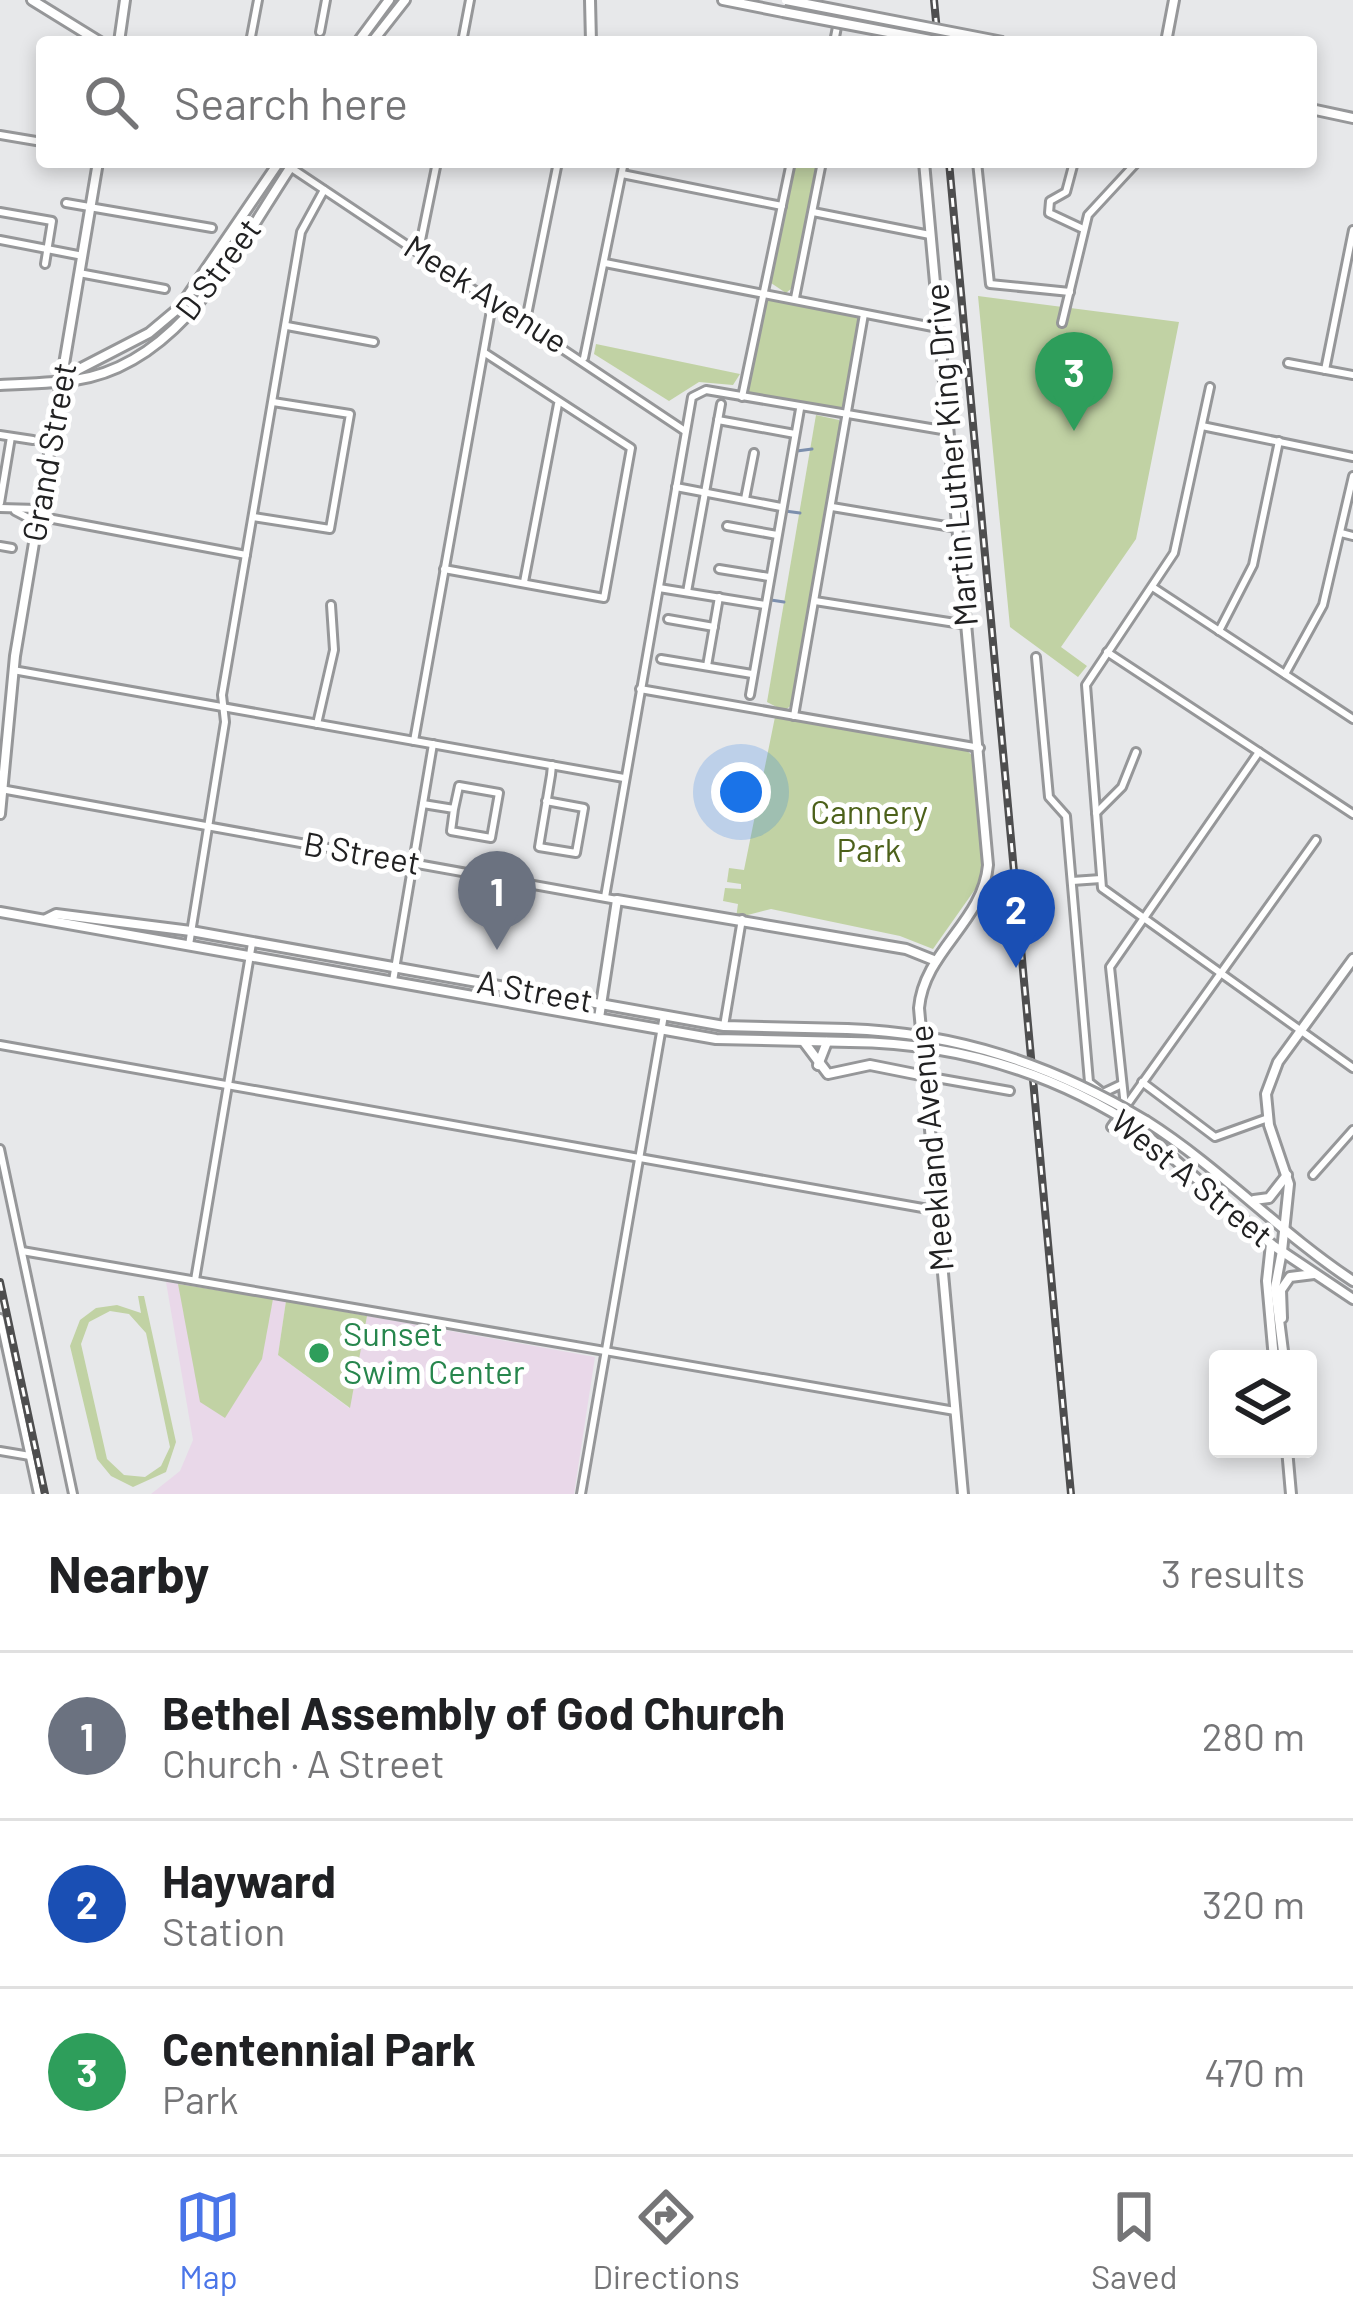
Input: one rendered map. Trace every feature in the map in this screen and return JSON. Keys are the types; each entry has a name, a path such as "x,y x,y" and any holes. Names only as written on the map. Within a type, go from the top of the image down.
{"main road":[{"path":"32,0 90,36"},
{"path":"120,36 125,0"},
{"path":"362,36 389,0"},
{"path":"377,36 405,0"},
{"path":"590,0 591,36"},
{"path":"723,0 909,36"},
{"path":"786,0 970,36"},
{"path":"1167,36 1174,0"},
{"path":"1317,110 1353,118"},
{"name":"Grand Street","path":"0,814 13,670 97,168"},
{"name":"D Street","path":"0,385 59,380 149,334 180,307 282,168"},
{"name":"Martin Luther King Drive","path":"924,168 980,748"},
{"name":"Meekland Avenue","path":"963,1494 934,1210 920,999 936,961 974,909 987,878 980,748"},
{"path":"599,1018 617,900"},
{"name":"B Street","path":"617,900 906,949 936,961"},
{"name":"A Street","path":"0,911 663,1031 932,1046 1025,1065"},
{"name":"A Street","path":"45,920 56,914 191,931 724,1025 942,1036 1025,1065"},
{"path":"1283,1350 1275,1265 1282,1251 1290,1194 1268,1118 1271,1078 1353,959"},
{"path":"804,1042 828,1074 870,1065 925,1076"},
{"path":"818,1065 827,1042"},
{"name":"West A Street","path":"1025,1065 1193,1150 1282,1231 1353,1281"},
{"name":"West A Street","path":"1143,1125 1271,1244 1353,1298"},
{"path":"1245,1196 1269,1198 1287,1174"},
{"path":"1273,1350 1267,1281 1271,1244 1282,1231"},
{"path":"1281,1337 1284,1284 1289,1277 1316,1274"},
{"path":"1288,1458 1291,1494"}],"street":[{"path":"251,36 258,0"},
{"path":"320,32 326,0"},
{"path":"463,36 470,0"},
{"path":"834,36 844,0"},
{"path":"0,135 36,141"},
{"name":"Meek Avenue","path":"293,168 584,358 685,430"},
{"path":"419,250 436,168"},
{"path":"526,320 557,168"},
{"path":"584,358 623,168"},
{"path":"742,397 790,168"},
{"path":"795,298 821,168"},
{"path":"977,168 990,284 1070,292"},
{"path":"1073,168 1069,186 1050,201 1049,212 1082,228"},
{"path":"1062,322 1082,228 1099,199 1131,168"},
{"path":"622,174 782,206"},
{"path":"189,946 246,555 302,232 324,190"},
{"path":"66,203 212,229"},
{"path":"0,212 52,221 45,264"},
{"path":"813,212 930,235"},
{"path":"1325,370 1353,230"},
{"path":"0,240 83,256"},
{"path":"605,263 938,328"},
{"path":"79,273 165,289"},
{"path":"414,741 493,299"},
{"path":"794,716 864,314"},
{"path":"287,326 374,342"},
{"path":"443,568 604,598 631,448 485,353"},
{"path":"1288,363 1353,375"},
{"path":"1102,883 1086,685 1154,588 1179,536 1210,387"},
{"path":"605,897 685,430 698,392 948,430"},
{"path":"253,517 330,529 350,414 274,402"},
{"path":"524,582 558,404"},
{"path":"687,592 721,404"},
{"path":"750,695 800,409"},
{"path":"718,420 795,434"},
{"path":"1202,426 1353,457"},
{"path":"0,435 33,440"},
{"path":"11,436 0,506 246,555"},
{"path":"1220,631 1253,565 1280,441"},
{"path":"745,499 754,453"},
{"path":"1286,674 1323,605 1353,476"},
{"path":"676,487 781,507"},
{"path":"832,507 958,528"},
{"path":"727,526 777,535"},
{"path":"1341,533 1353,536"},
{"path":"0,546 12,548"},
{"path":"719,568 770,578"},
{"path":"659,588 765,605"},
{"path":"1154,588 1353,719"},
{"path":"707,667 719,597"},
{"path":"815,601 968,625"},
{"path":"317,724 334,650 332,605"},
{"path":"668,619 714,626"},
{"path":"1107,652 1353,814"},
{"path":"1036,657 1049,797 1066,816 1089,1082 1125,1107"},
{"path":"661,659 752,674"},
{"path":"13,670 626,778"},
{"path":"640,689 980,748"},
{"path":"393,981 433,744"},
{"path":"1096,813 1122,787 1136,752"},
{"path":"1125,1107 1110,967 1259,752"},
{"path":"546,801 584,808 576,853 539,847 546,801 552,765"},
{"path":"459,787 499,794 491,838 451,831 454,809 459,787"},
{"name":"B Street","path":"2,790 617,900"},
{"path":"423,804 454,809"},
{"path":"1111,1127 1316,840"},
{"path":"1072,881 1102,883 1353,1068"},
{"path":"724,1025 742,919"},
{"path":"195,1280 252,943"},
{"path":"581,1494 664,1015"},
{"path":"0,1045 934,1210"},
{"path":"925,1076 1010,1090"},
{"path":"1142,1082 1215,1137 1268,1118"},
{"path":"1102,1093 1122,1084"},
{"path":"1313,1174 1353,1130"},
{"path":"0,1149 73,1494"},
{"path":"22,1251 956,1412"},
{"path":"0,1318 38,1494"},
{"path":"0,1451 29,1456"}],"shaded area":[{"path":"166,1282 286,1301 278,1355 349,1408 367,1316 595,1357 574,1494 151,1494 180,1471 193,1440"}],"green space":[{"path":"794,168 817,168 792,288 786,293 771,283"},
{"path":"978,296 1179,322 1136,539 1061,647 1087,666 1078,677 1010,627"},
{"path":"773,297 859,317 842,410 748,394 764,302"},
{"path":"596,344 740,374 733,385 699,382 669,401 594,354"},
{"path":"816,415 839,420 841,426 793,704 784,711 767,702"},
{"name":"Cannery Park","path":"775,717 966,750 974,757 983,868 976,888 933,949 900,936 771,909 736,918 738,904 723,901 725,888 741,889 741,884 727,882 729,868 744,870"},
{"path":"178,1284 273,1299 262,1359 225,1418 200,1402"},
{"path":"138,1296 144,1296 176,1442 166,1472 133,1487 111,1476 97,1459 70,1346 80,1320 96,1308 117,1305 141,1313","holes":["110,1311 129,1314 146,1333 170,1447 161,1466 145,1477 124,1475 107,1459 81,1344 89,1322"]},
{"name":"Sunset Swim Center","path":"286,1301 367,1316 350,1408 278,1355"}],"waterway":[{"path":"797,451 812,449"},
{"path":"785,511 800,513"},
{"path":"771,600 784,602"}],"railway":[{"path":"934,0 937,36"},
{"path":"950,168 1071,1494"},
{"path":"0,1282 45,1494"}],"place":[{"name":"Centennial Park","path":"1074,431"},
{"name":"Bethel Assembly of God Church","path":"497,950"},
{"name":"Hayward","path":"1016,968"},
{"name":"Sunset Swim Center","path":"319,1353"}]}
